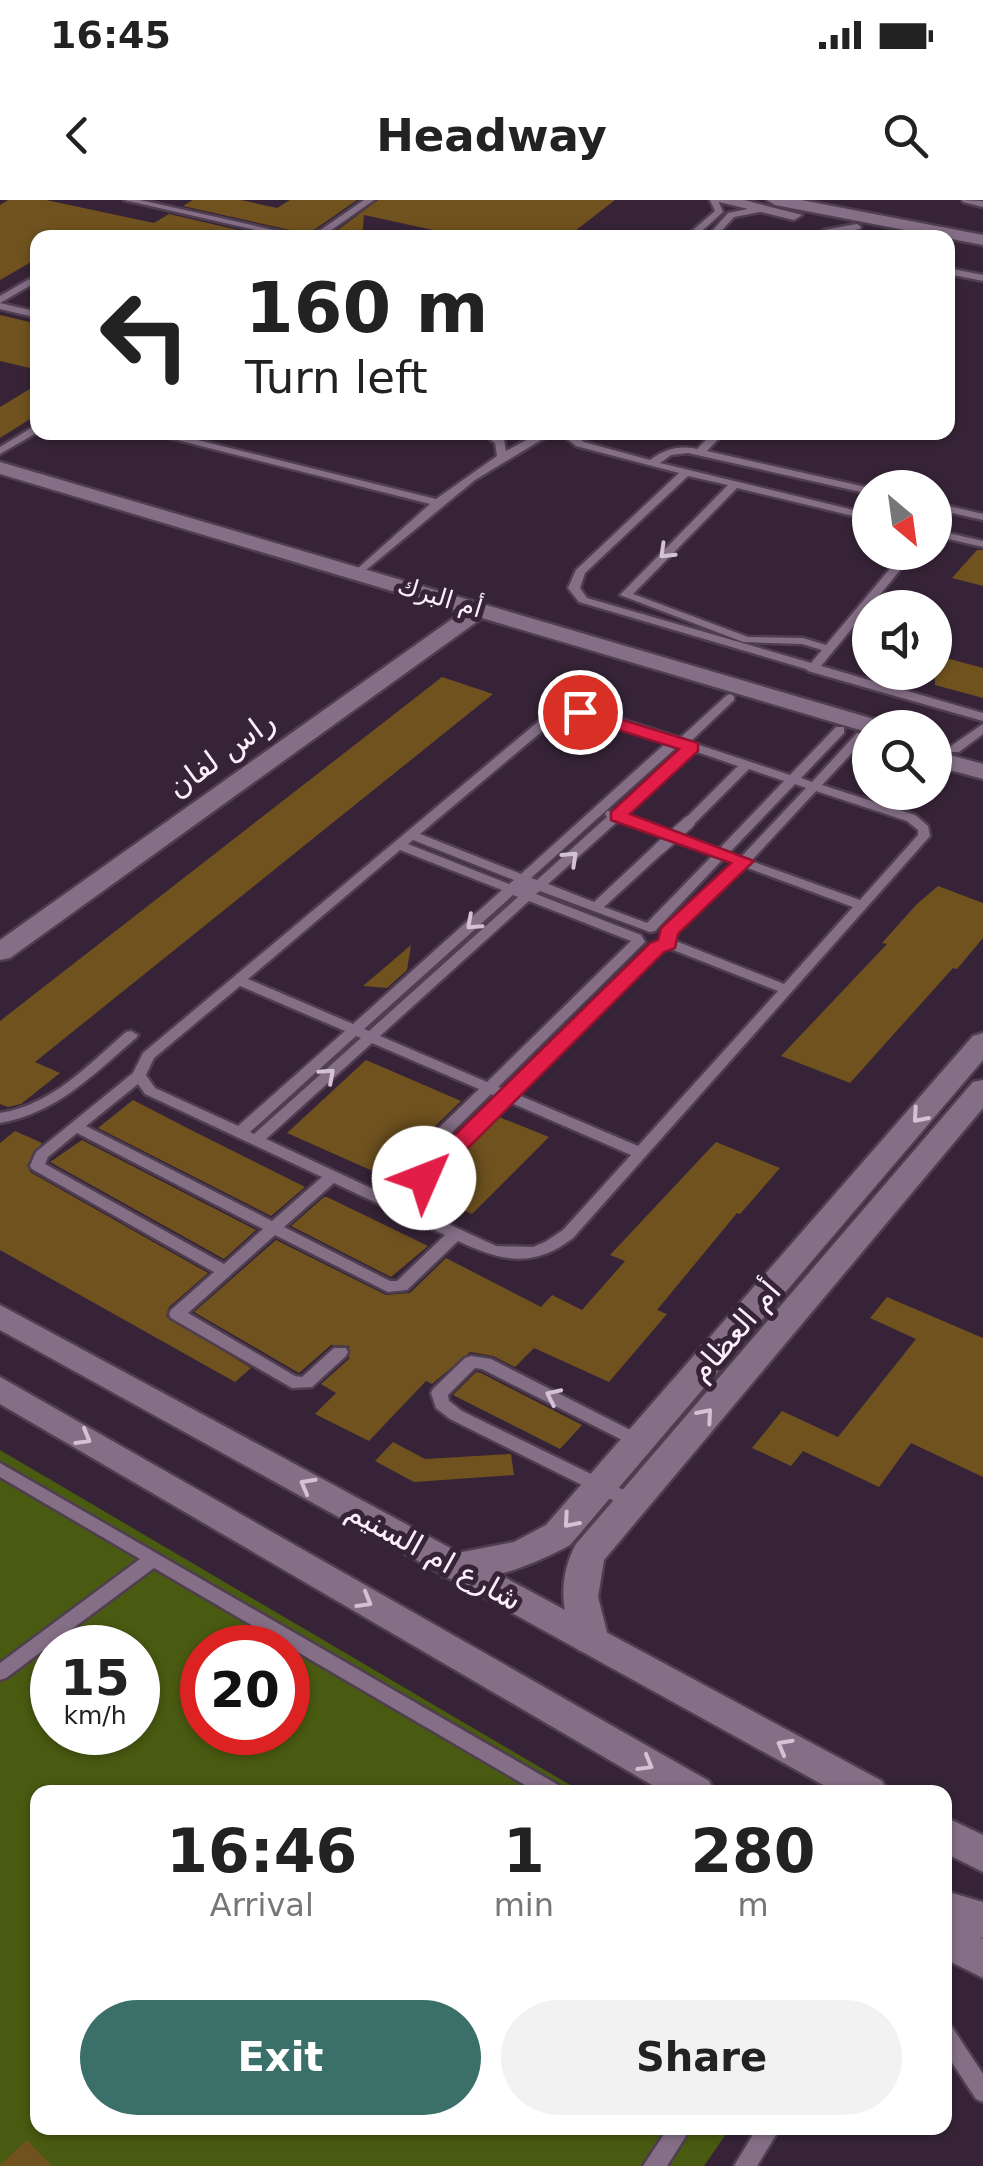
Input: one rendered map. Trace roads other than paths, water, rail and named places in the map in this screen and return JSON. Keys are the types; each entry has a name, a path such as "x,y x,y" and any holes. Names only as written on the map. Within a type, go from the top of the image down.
{"street":[{"path":"716,200 768,204 923,230"},
{"path":"870,200 983,222"},
{"path":"768,204 824,230 856,227 872,230"},
{"path":"955,235 983,240"},
{"path":"955,245 983,251"},
{"name":"أم البرك","path":"0,468 360,572 460,611"},
{"name":"أم البرك","path":"0,482 460,611 730,698 852,730"},
{"name":"راس لفان","path":"0,929 460,611"},
{"name":"راس لفان","path":"0,952 460,611"},
{"name":"أم البرك","path":"549,639 852,730"},
{"path":"952,752 983,758"},
{"path":"952,755 983,772"},
{"name":"أم العظام","path":"454,1566 538,1549 558,1535 978,1067"},
{"name":"أم العظام","path":"591,1640 578,1607 580,1574 588,1554 670,1458 978,1067"},
{"name":"شارع ام السنيم","path":"0,1316 857,1785"},
{"path":"0,1388 684,1785"},
{"path":"952,1838 983,1855"},
{"path":"952,1912 983,1920"},
{"path":"952,1942 983,1960"}],"lane":[{"path":"128,200 268,230"},
{"path":"325,230 370,200"},
{"path":"697,230 718,212 716,200"},
{"path":"966,200 983,204"},
{"path":"717,230 731,215 768,204"},
{"path":"955,272 983,278"},
{"path":"0,303 30,283"},
{"path":"0,303 30,312"},
{"path":"0,452 30,431"},
{"path":"183,440 438,503"},
{"path":"497,440 502,458"},
{"path":"502,458 510,440"},
{"path":"360,572 438,503 502,458 541,440"},
{"path":"571,440 652,464 852,513"},
{"path":"700,452 712,440"},
{"path":"652,464 673,451 700,452 852,487"},
{"path":"686,472 580,572 574,580 577,594 600,608 983,717"},
{"path":"735,484 626,595 747,640 803,641 829,649"},
{"path":"952,510 983,517"},
{"path":"952,537 983,544"},
{"path":"812,668 895,570"},
{"path":"256,1140 617,816 730,698"},
{"path":"140,1075 150,1091 494,1251 514,1254 555,1245 920,842 924,829 911,818 592,714 558,715 148,1056 140,1075 36,1164 40,1170 223,1270"},
{"path":"952,745 983,728"},
{"path":"377,1197 490,1089 794,778 852,740"},
{"path":"240,1133 600,810 683,744"},
{"path":"396,1206 744,861 852,745"},
{"path":"595,908 746,764"},
{"path":"600,810 861,905"},
{"path":"411,835 595,908 643,934"},
{"path":"398,846 509,892 664,941 786,989"},
{"path":"238,980 638,1152"},
{"path":"0,1118 18,1116 45,1104 131,1036"},
{"path":"78,1127 392,1288 402,1286 456,1234"},
{"path":"332,1176 179,1308 179,1318 300,1384 312,1379 340,1352"},
{"path":"632,1502 456,1415 442,1404 440,1393 472,1362 485,1363 670,1458"},
{"path":"0,1469 541,1785"},
{"path":"0,1673 152,1560"},
{"path":"952,2045 983,2092"},
{"path":"654,2166 675,2135"},
{"path":"745,2166 765,2135"}]}
